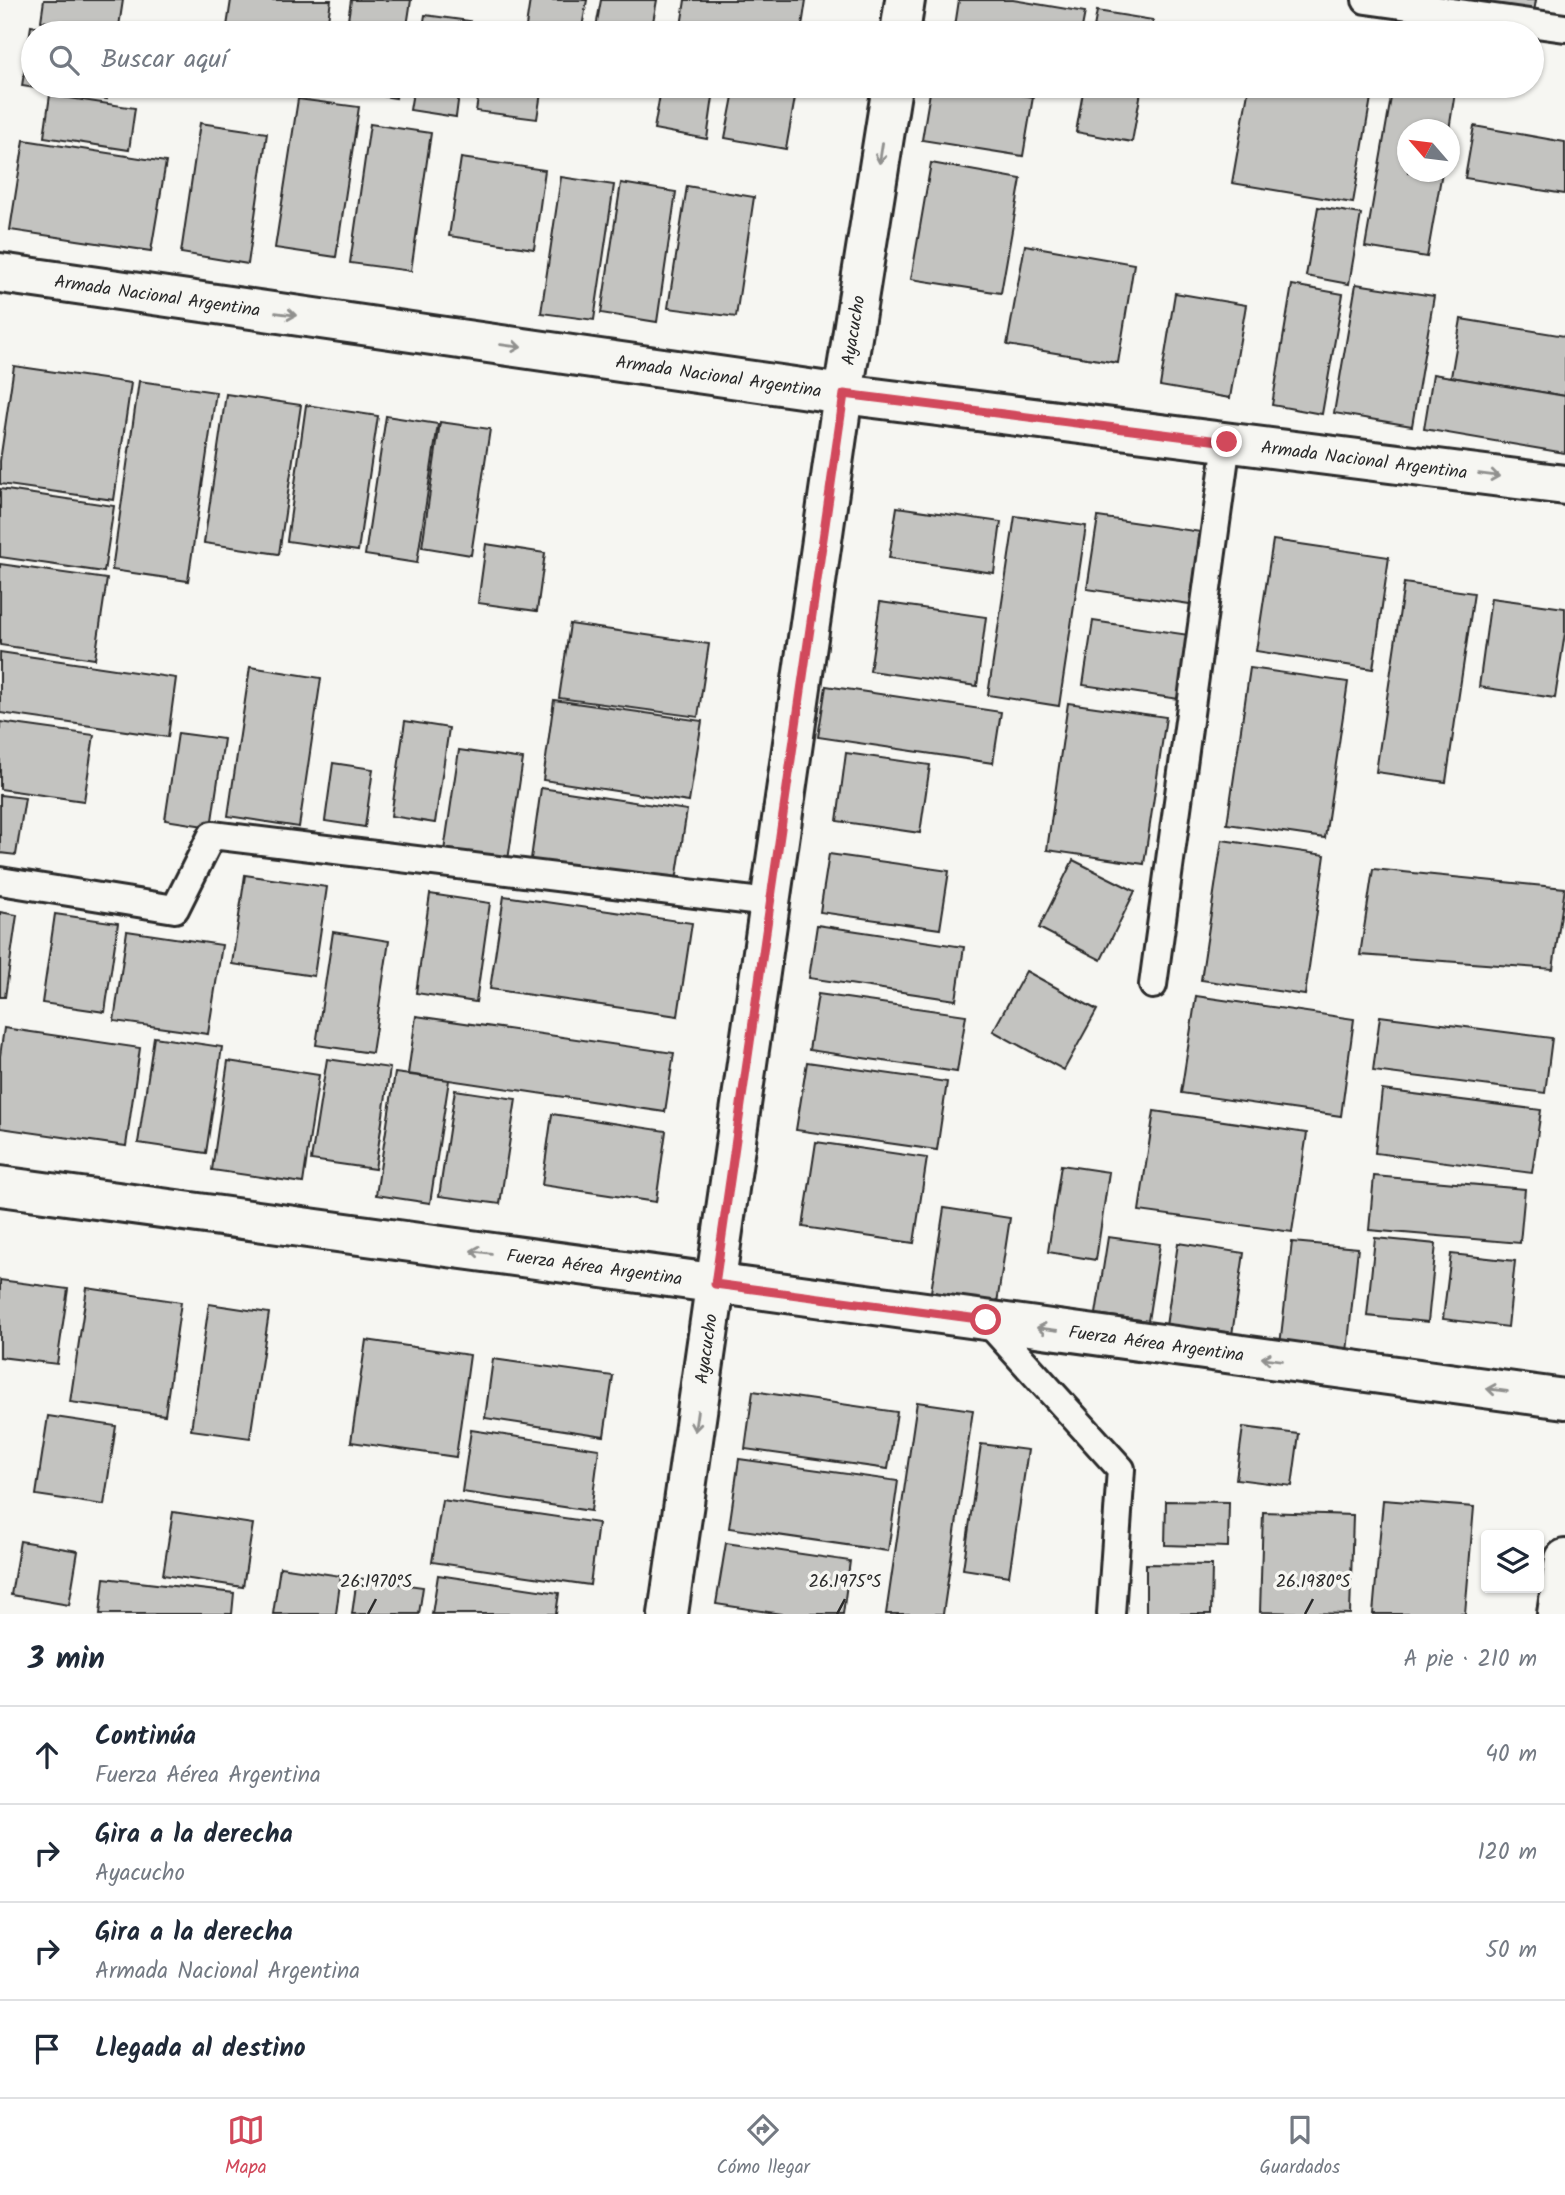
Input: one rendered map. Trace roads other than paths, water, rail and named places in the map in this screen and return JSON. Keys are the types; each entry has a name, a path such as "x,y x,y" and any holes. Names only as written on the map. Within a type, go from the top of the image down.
{"street":[{"path":"902,21 905,0"},
{"name":"Ayacucho","path":"668,1614 769,903 890,98"},
{"name":"Armada Nacional Argentina","path":"0,273 844,394 1565,485"},
{"name":"Fuerza Aérea Argentina","path":"0,1186 1565,1399"},
{"path":"1557,1614 1565,1559"}],"lane":[{"path":"1366,0 1515,21"},
{"path":"1544,25 1565,28"},
{"path":"1153,985 1227,442"},
{"path":"0,881 175,909 212,835 769,903"},
{"path":"986,1320 1121,1469 1111,1614"}]}
